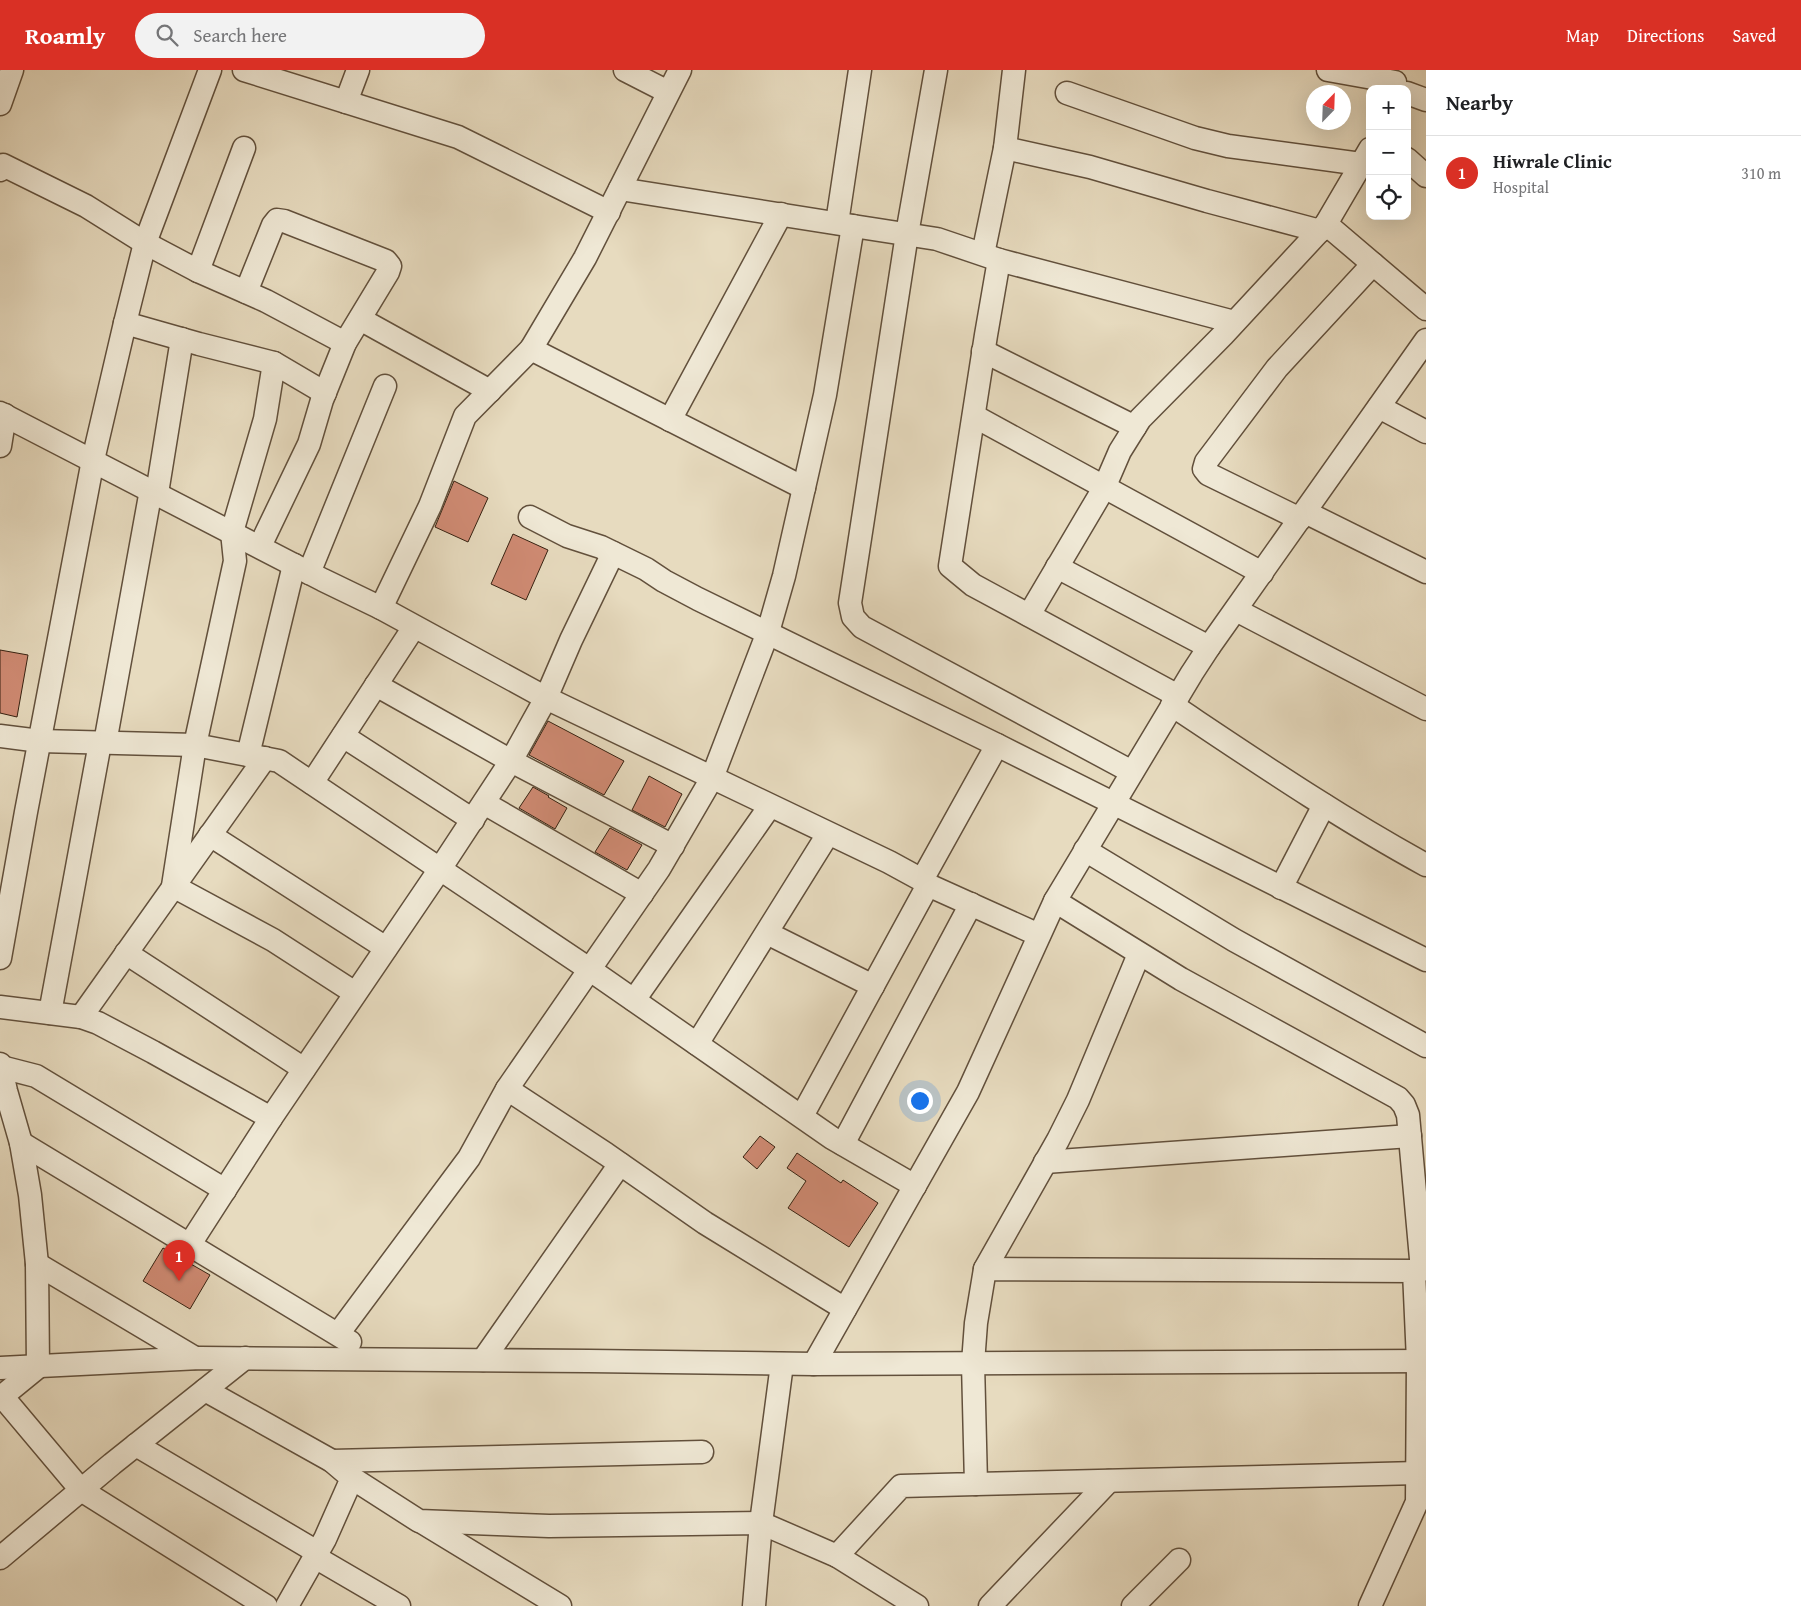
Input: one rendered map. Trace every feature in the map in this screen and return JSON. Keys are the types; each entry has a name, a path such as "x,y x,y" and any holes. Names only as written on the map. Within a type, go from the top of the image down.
{"street":[{"path":"0,104 12,70"},
{"path":"0,958 94,460 125,323 145,243 210,70"},
{"path":"244,70 276,75 346,102 458,137 609,212"},
{"path":"346,102 358,70"},
{"path":"625,70 668,92"},
{"path":"381,608 430,506 465,416 531,349 585,258 680,70"},
{"path":"338,1334 469,1158 507,1089 642,894 673,846 712,778 768,632 784,576 825,395 845,224 860,70"},
{"path":"936,70 907,234 850,603 853,616 862,627 1132,772"},
{"path":"1014,70 991,257 983,351 950,566 972,585 1029,615 1175,701 1324,805 1383,841 1426,864"},
{"path":"1337,71 1398,85"},
{"path":"1411,92 1426,100"},
{"path":"1029,615 1104,488 1120,451 1140,419 1323,228 1365,156 1228,146 1195,138 1067,94"},
{"path":"198,271 244,148"},
{"path":"1005,148 1090,167 1207,201 1323,228 1372,264 1426,309"},
{"path":"1411,163 1426,176"},
{"path":"0,170 3,165 86,206 145,243 345,343"},
{"path":"620,189 937,238 991,257 1234,322"},
{"path":"670,420 782,214"},
{"path":"246,292 273,225 277,220 284,221 386,261 390,266 345,343 325,393 308,444 260,546"},
{"path":"1372,264 1277,368 1206,462 1204,469 1208,474 1426,572"},
{"path":"360,319 490,391"},
{"path":"125,323 274,363 325,393"},
{"path":"50,1013 102,743 154,491 182,339"},
{"path":"814,1364 968,1092 1055,901 1112,804 1209,647 1426,340"},
{"path":"531,349 804,488"},
{"path":"983,351 1135,427"},
{"path":"173,886 195,745 235,561 232,532 265,419 274,363"},
{"path":"81,1017 210,835 257,756 302,569 385,386"},
{"path":"1378,407 1426,432"},
{"path":"0,446 3,414 381,608 546,698 925,882 1039,935"},
{"path":"974,416 1262,573"},
{"path":"530,517 568,536 601,546 698,599 997,745 1426,960"},
{"path":"190,1244 271,1118 511,761 546,698 571,640 613,553"},
{"path":"1057,567 1209,647"},
{"path":"1236,610 1426,709"},
{"path":"312,783 414,627"},
{"path":"376,685 511,761 673,846"},
{"path":"0,736 40,741 195,745 279,761 589,969 843,1144 915,1186"},
{"path":"343,736 478,812 642,894"},
{"path":"802,1116 873,986 997,745"},
{"path":"1281,888 1324,805"},
{"path":"634,1000 770,806"},
{"path":"697,1044 828,834"},
{"path":"210,835 386,948"},
{"path":"1085,850 1234,940 1426,1046"},
{"path":"173,886 273,940 355,993"},
{"path":"1055,901 1181,979 1398,1098 1404,1105 1408,1115 1421,1270 1422,1361 1417,1502 1370,1606"},
{"path":"843,1144 971,904"},
{"path":"767,933 873,986"},
{"path":"126,953 304,1069"},
{"path":"976,1484 973,1363 976,1323 985,1269 1078,1100 1139,954"},
{"path":"0,1007 81,1017 98,1023 271,1118"},
{"path":"38,1367 37,1264 30,1195 13,1134 0,1065 36,1076 225,1190"},
{"path":"507,1089 705,1223 845,1309"},
{"path":"13,1134 378,1359"},
{"path":"1045,1162 1410,1136"},
{"path":"483,1360 620,1164"},
{"path":"37,1264 195,1358"},
{"path":"985,1269 1421,1270"},
{"path":"0,1368 195,1358 782,1364 1422,1361"},
{"path":"0,1558 136,1445 245,1358"},
{"path":"754,1606 761,1523 782,1364"},
{"path":"38,1367 1,1397 81,1490 266,1606"},
{"path":"204,1390 332,1461 352,1478 560,1606"},
{"path":"136,1445 399,1606"},
{"path":"332,1461 702,1452"},
{"path":"837,1556 901,1486 1418,1473"},
{"path":"287,1606 316,1554 352,1478"},
{"path":"990,1606 1109,1481"},
{"path":"419,1520 549,1526 761,1523 837,1556 917,1606"},
{"path":"1133,1606 1179,1560"}],"building":[{"path":"454,481 488,498 468,542 435,527"},
{"path":"513,534 548,550 526,600 491,584"},
{"path":"0,650 28,655 17,717 0,713"},
{"path":"548,721 624,761 604,795 529,755"},
{"path":"649,776 682,794 665,827 632,810"},
{"path":"533,787 567,808 555,829 519,808"},
{"path":"610,828 642,845 627,870 595,852"},
{"path":"760,1136 775,1147 757,1169 743,1157"},
{"path":"797,1153 841,1183 843,1180 878,1203 849,1247 788,1208 806,1181 787,1168"},
{"path":"163,1248 210,1275 190,1309 143,1281"}],"place":[{"name":"Hiwrale Clinic","path":"179,1281"}]}
